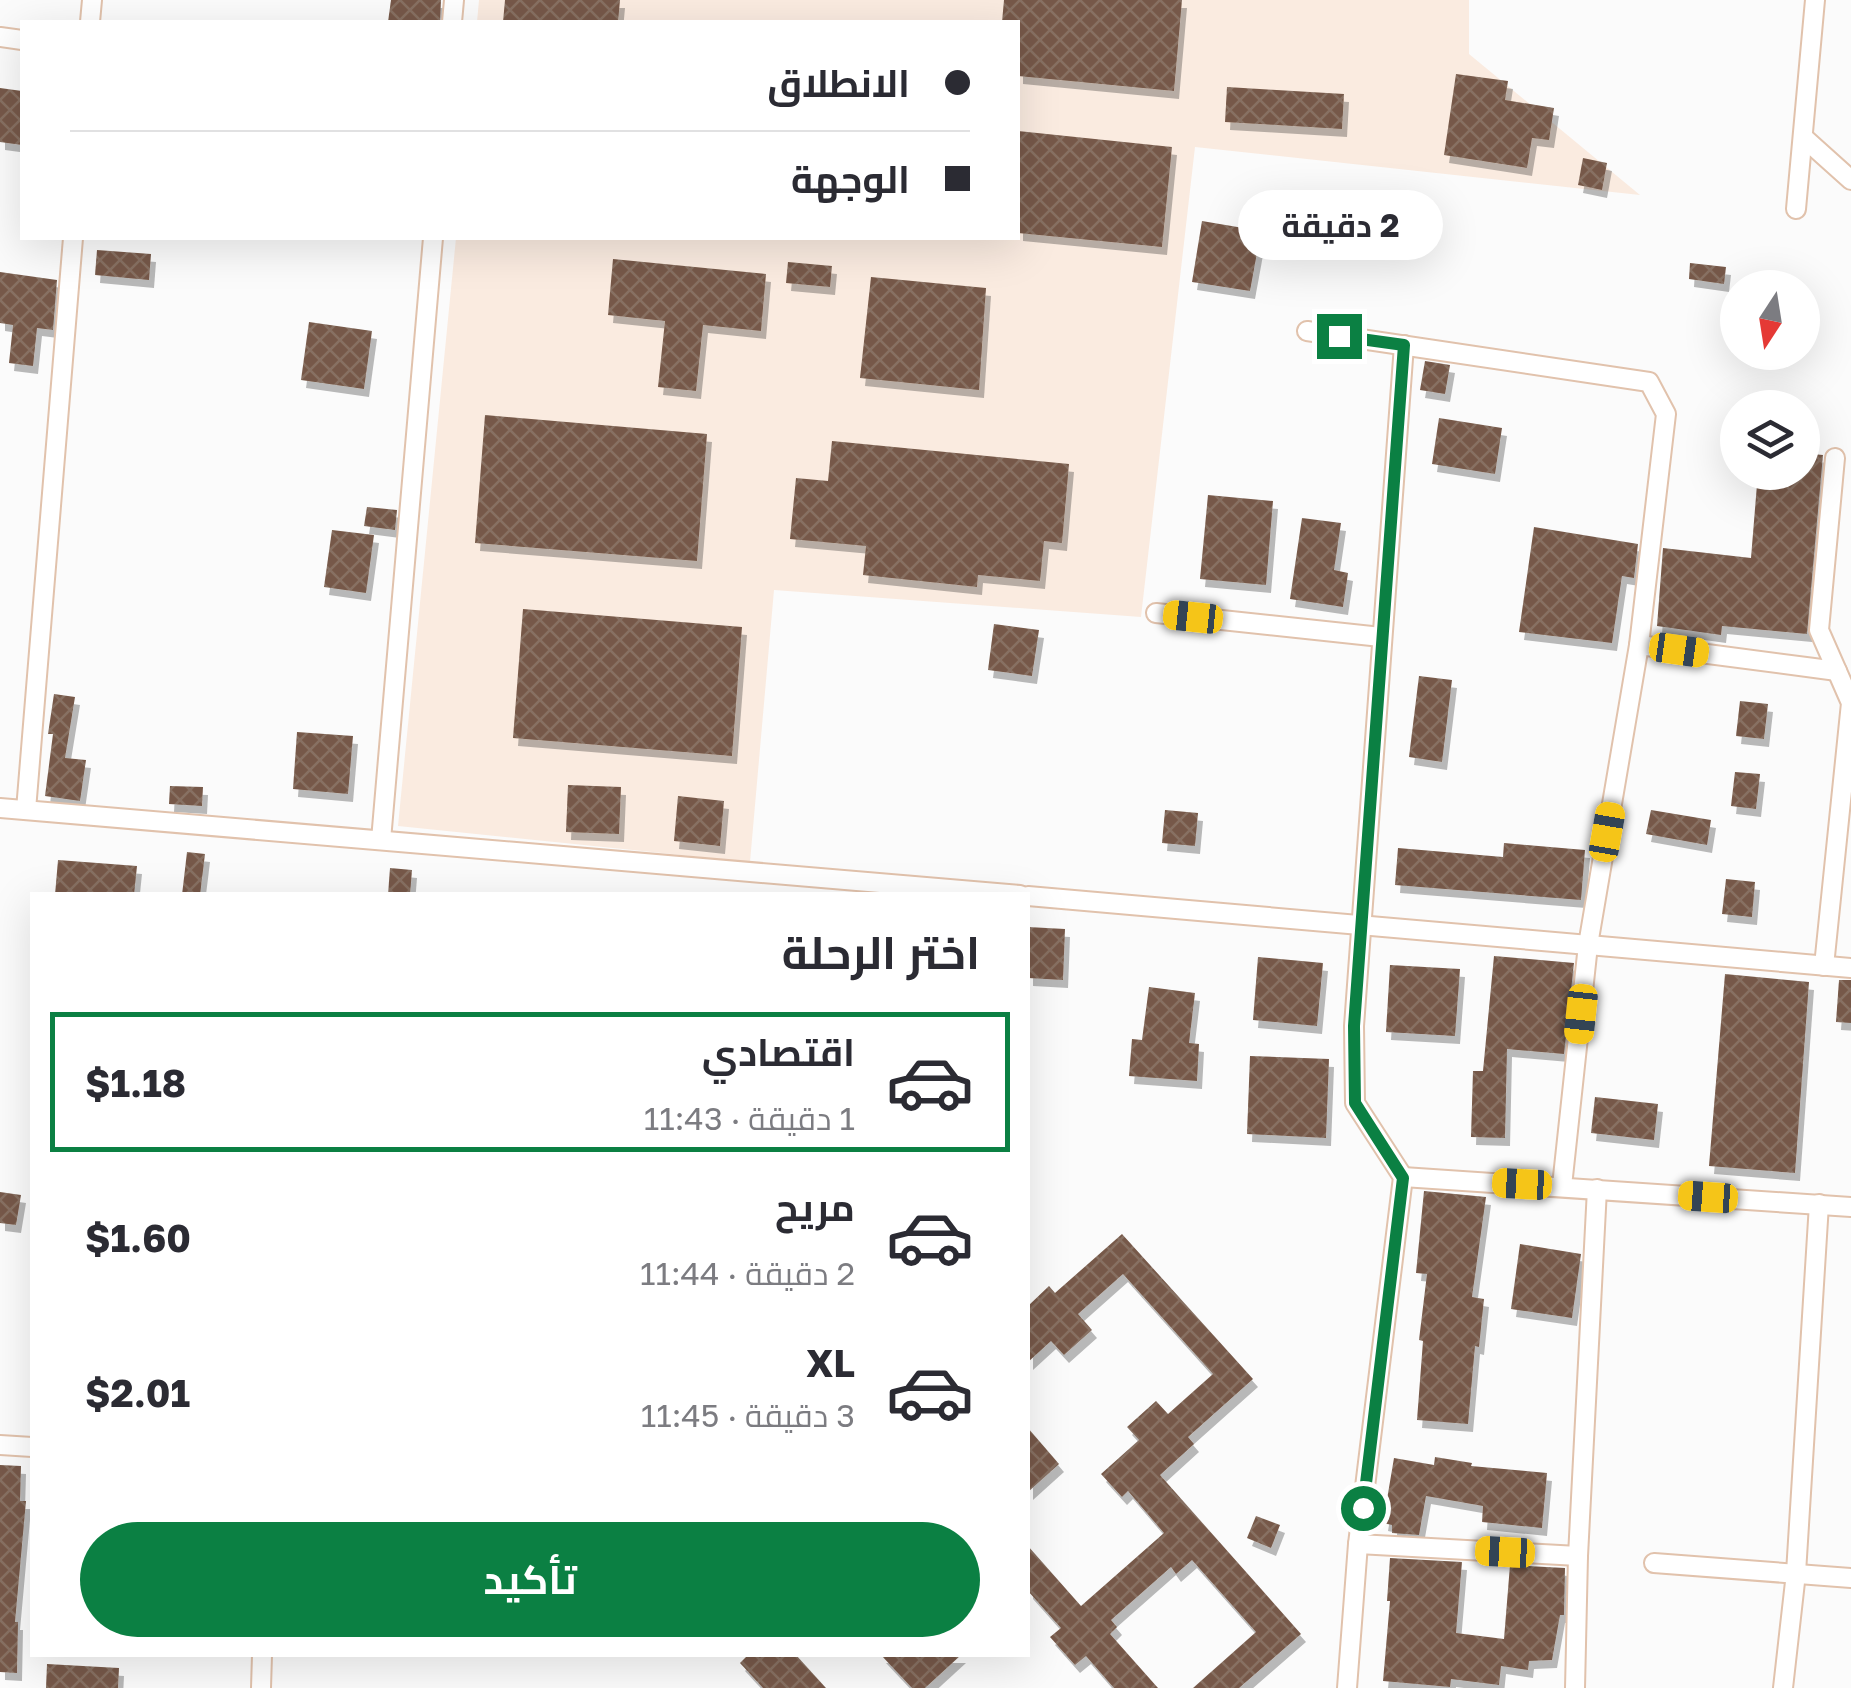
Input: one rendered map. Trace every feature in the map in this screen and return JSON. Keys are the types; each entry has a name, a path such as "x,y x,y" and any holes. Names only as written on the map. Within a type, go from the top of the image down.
{"street":[{"path":"1796,208 1815,0"},
{"path":"1803,137 1851,180"},
{"path":"26,810 72,240"},
{"path":"381,840 433,240"},
{"path":"1307,330 1649,382 1666,414 1639,645 1588,945 1562,1186"},
{"path":"1347,1688 1358,1544 1403,1178 1355,1103 1354,1026 1404,345"},
{"path":"1824,966 1851,704 1819,630 1835,458"},
{"path":"1156,613 1381,637"},
{"path":"1639,645 1837,671"},
{"path":"0,808 985,892"},
{"path":"1030,896 1851,968"},
{"path":"1403,1178 1851,1207"},
{"path":"1575,1688 1578,1556 1598,1190"},
{"path":"1783,1688 1796,1573 1819,1204"},
{"path":"0,1445 30,1447"},
{"path":"1358,1544 1578,1556"},
{"path":"1654,1563 1851,1578"},
{"path":"260,1688 262,1657"}],"shaded area":[{"path":"479,0 1469,0 1469,54 1640,195 1195,147 1141,617 774,590 750,862 398,826 456,240 1020,240 1020,20 477,20"}],"building":[{"path":"391,0 441,0 440,20 388,20"},
{"path":"505,0 620,0 618,20 503,20"},
{"path":"1004,0 1182,0 1174,91 1020,76 1020,20 1002,20"},
{"path":"1456,74 1508,81 1505,100 1554,108 1549,140 1532,138 1527,168 1444,155"},
{"path":"1227,87 1344,94 1342,129 1225,122"},
{"path":"0,88 20,91 20,145 0,142"},
{"path":"1020,131 1172,147 1162,247 1020,233"},
{"path":"1583,158 1607,163 1602,190 1578,185"},
{"path":"1202,221 1261,231 1250,291 1192,282"},
{"path":"97,250 151,254 149,280 95,275"},
{"path":"613,259 766,274 761,331 703,325 696,391 658,387 665,321 608,315"},
{"path":"788,262 832,266 830,287 786,283"},
{"path":"1690,263 1726,267 1720,270 1720,283 1689,279"},
{"path":"0,272 57,280 53,330 37,328 33,366 9,363 13,325 0,323"},
{"path":"871,277 986,288 979,390 860,378"},
{"path":"309,322 372,331 364,389 301,380"},
{"path":"1425,361 1450,365 1445,394 1420,390"},
{"path":"485,415 707,434 697,561 475,543"},
{"path":"1439,418 1502,428 1495,474 1432,464"},
{"path":"832,441 1069,464 1062,543 1044,541 1040,581 978,575 977,587 863,575 866,546 790,539 796,478 828,481"},
{"path":"1757,490 1820,490 1807,634 1722,626 1721,635 1657,626 1663,548 1751,558"},
{"path":"1208,495 1273,501 1266,585 1200,579"},
{"path":"367,507 397,510 395,530 364,526"},
{"path":"1302,518 1341,523 1334,570 1348,573 1343,607 1290,599"},
{"path":"1534,527 1638,544 1634,578 1622,576 1612,643 1519,632"},
{"path":"332,530 374,535 366,593 324,587"},
{"path":"523,609 742,627 732,756 513,738"},
{"path":"994,624 1039,630 1032,676 988,670"},
{"path":"1419,676 1452,680 1442,762 1409,757"},
{"path":"54,694 75,697 65,758 86,760 80,801 45,796"},
{"path":"1740,701 1768,704 1764,739 1736,736"},
{"path":"297,732 353,736 348,794 293,789"},
{"path":"1735,772 1760,774 1756,809 1731,806"},
{"path":"568,785 621,787 619,834 566,832"},
{"path":"170,786 203,787 202,806 169,804"},
{"path":"678,796 724,801 720,846 674,841"},
{"path":"1165,810 1198,813 1195,846 1162,843"},
{"path":"1651,810 1711,820 1707,845 1646,834"},
{"path":"1504,843 1585,850 1581,900 1395,885 1398,848 1503,857"},
{"path":"187,852 205,854 200,892 182,892"},
{"path":"58,860 137,866 134,892 55,892"},
{"path":"390,868 412,870 410,892 388,892"},
{"path":"1726,879 1755,882 1752,917 1722,914"},
{"path":"1030,927 1065,929 1063,980 1030,978"},
{"path":"1494,956 1574,963 1564,1054 1507,1049 1505,1138 1471,1137 1473,1071 1483,1071"},
{"path":"1258,957 1323,963 1317,1026 1253,1020"},
{"path":"1390,965 1460,969 1455,1036 1386,1032"},
{"path":"1725,974 1809,982 1795,1173 1709,1166"},
{"path":"1839,980 1851,980 1851,1023 1836,1022"},
{"path":"1149,987 1195,993 1189,1043 1199,1044 1197,1081 1129,1076 1132,1039 1142,1040"},
{"path":"1250,1056 1329,1059 1326,1138 1247,1134"},
{"path":"1595,1097 1658,1104 1654,1140 1591,1133"},
{"path":"1424,1191 1486,1197 1472,1297 1484,1299 1468,1424 1417,1420 1423,1341 1419,1340 1427,1274 1416,1273"},
{"path":"0,1192 21,1195 16,1225 0,1223"},
{"path":"1122,1234 1253,1379 1188,1437 1194,1444 1160,1475 1301,1634 1239,1688 1193,1688 1256,1632 1192,1560 1176,1574 1171,1567 1111,1620 1117,1627 1110,1634 1158,1688 1114,1688 1086,1656 1075,1665 1050,1637 1061,1628 1030,1593 1030,1548 1081,1606 1164,1533 1128,1491 1122,1497 1101,1474 1139,1440 1127,1427 1156,1401 1168,1414 1213,1374 1123,1274 1078,1314 1092,1330 1064,1355 1051,1341 1030,1360 1030,1304 1049,1286 1055,1293"},
{"path":"1520,1244 1581,1254 1572,1318 1511,1309"},
{"path":"1030,1430 1059,1464 1030,1490"},
{"path":"1435,1457 1472,1463 1471,1466 1547,1473 1542,1528 1482,1522 1483,1506 1426,1496 1419,1535 1392,1533 1392,1525 1383,1523 1394,1458 1434,1465"},
{"path":"0,1465 21,1466 20,1501 26,1501 15,1622 17,1673 0,1672"},
{"path":"1256,1516 1280,1525 1271,1548 1247,1538"},
{"path":"1390,1558 1462,1562 1456,1633 1504,1639 1510,1565 1565,1568 1564,1615 1560,1615 1552,1660 1529,1661 1528,1670 1501,1666 1499,1685 1451,1679 1450,1687 1383,1681"},
{"path":"746,1657 798,1657 826,1688 763,1688 740,1663"},
{"path":"883,1657 959,1657 925,1688 912,1688"},
{"path":"47,1664 119,1668 118,1688 46,1688"}],"route":[{"path":"1339,336 1404,345 1354,1026 1355,1103 1403,1178 1363,1508"}]}
